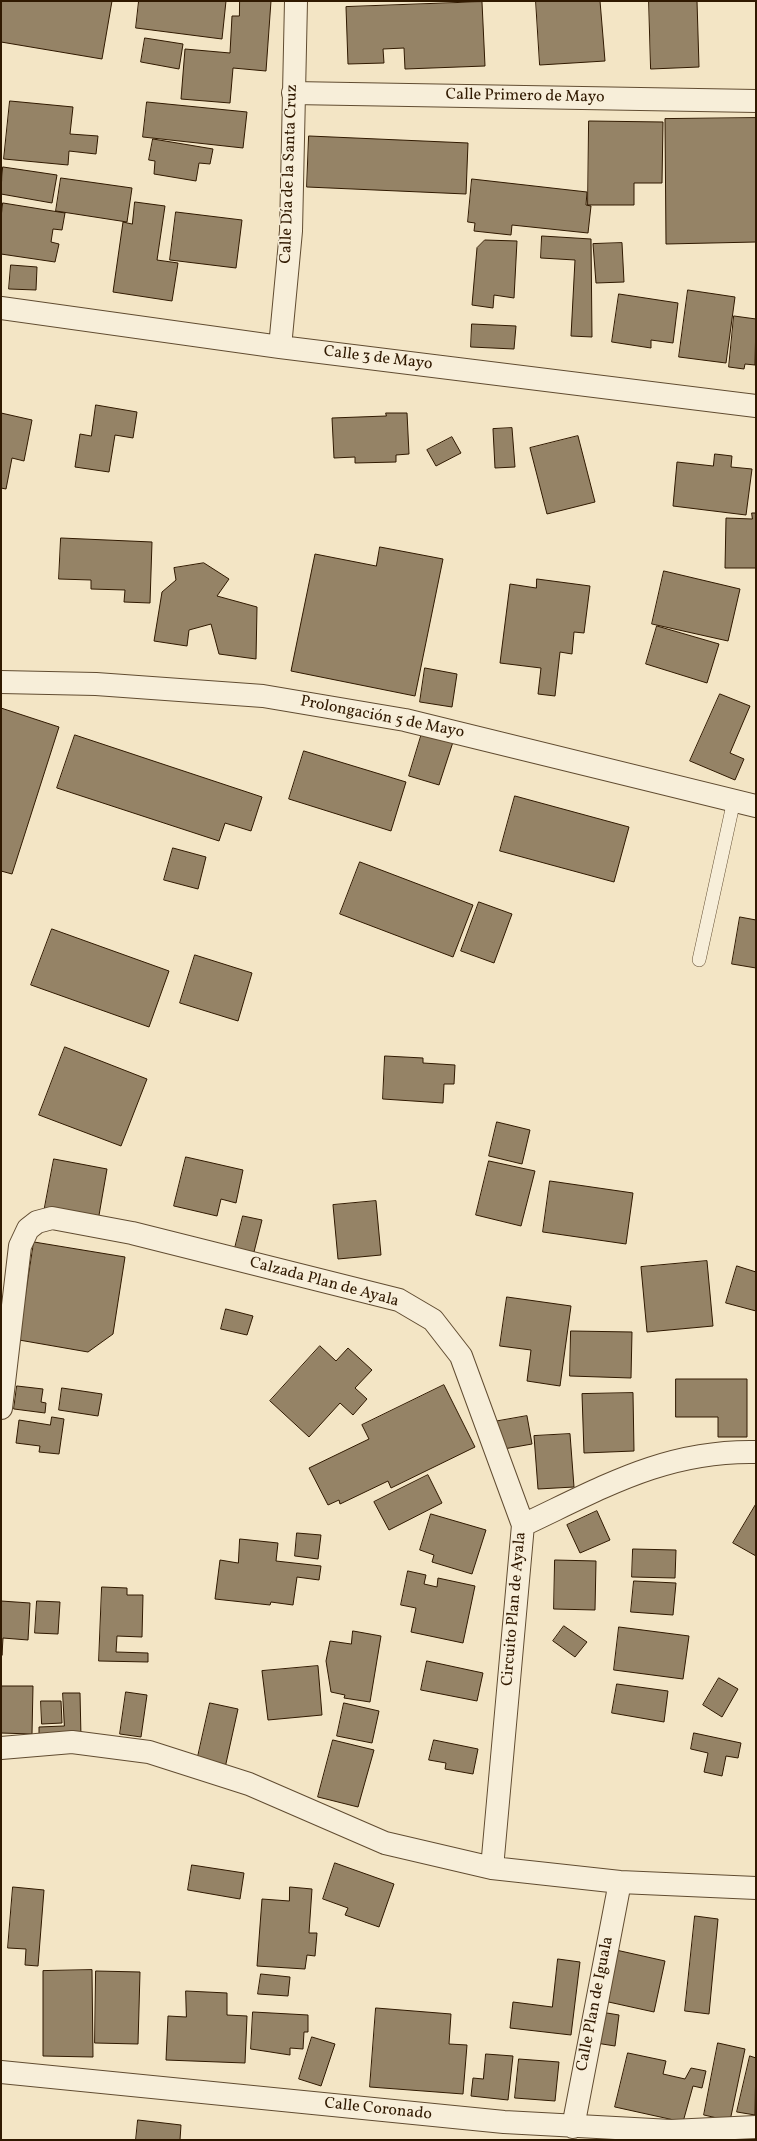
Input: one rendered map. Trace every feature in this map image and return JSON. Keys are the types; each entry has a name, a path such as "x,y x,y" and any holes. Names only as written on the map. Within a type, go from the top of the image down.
{"street":[{"name":"Calle Día de la Santa Cruz","path":"280,347 291,231 296,1"},
{"name":"Calle Primero de Mayo","path":"293,93 756,101"},
{"name":"Calle 3 de Mayo","path":"1,308 280,347 756,406"},
{"name":"Prolongación 5 de Mayo","path":"1,682 96,684 270,697 405,720 756,806"},
{"name":"Calzada Plan de Ayala","path":"1,1408 20,1246 28,1229 37,1222 52,1218 132,1233 398,1300 433,1320 461,1356 523,1525"},
{"name":"Circuito Plan de Ayala","path":"492,1868 523,1525 627,1475 675,1460 732,1452 756,1452"},
{"path":"1,1748 72,1742 149,1752 249,1784 385,1843 492,1868 620,1882 756,1888"},
{"name":"Calle Plan de Iguala","path":"573,2127 620,1882"},
{"name":"Calle Coronado","path":"1,2072 504,2131 573,2127 671,2131 756,2127"}],"lane":[{"path":"699,960 734,800"}],"building":[{"path":"1,1 112,1 102,59 1,42"},
{"path":"139,1 226,1 222,39 136,28"},
{"path":"240,1 271,1 266,71 233,68 230,103 181,99 185,49 230,53 232,16 239,16"},
{"path":"536,1 600,1 605,61 540,65"},
{"path":"649,1 697,1 699,67 651,69"},
{"path":"482,2 485,66 405,69 404,48 383,49 384,63 348,64 346,7"},
{"path":"145,38 183,44 179,69 141,62"},
{"path":"10,101 73,107 70,134 98,136 96,154 69,151 68,165 4,159"},
{"path":"147,102 247,112 243,148 143,137"},
{"path":"756,118 756,242 666,244 665,119"},
{"path":"589,121 663,122 662,183 634,183 634,205 588,205"},
{"path":"309,136 468,143 466,194 307,187"},
{"path":"153,139 213,149 210,164 199,163 196,181 154,174 155,161 149,160"},
{"path":"3,167 57,175 52,203 1,194"},
{"path":"61,178 132,188 127,222 56,211"},
{"path":"472,179 587,192 586,205 591,206 588,233 512,225 511,235 474,231 475,223 468,222"},
{"path":"135,202 165,206 157,260 178,263 172,301 113,292 123,222 132,224"},
{"path":"3,203 65,213 62,230 53,229 51,242 59,244 55,262 1,254 1,218"},
{"path":"176,212 242,220 236,268 170,260"},
{"path":"542,236 591,239 592,337 571,336 575,260 541,258"},
{"path":"485,240 517,241 514,298 494,295 493,308 472,305 477,248"},
{"path":"622,243 624,282 596,283 593,244"},
{"path":"11,265 37,267 36,290 9,289"},
{"path":"688,290 735,297 726,363 679,357"},
{"path":"619,294 678,303 673,343 651,340 651,348 612,342"},
{"path":"734,316 756,319 755,365 745,364 744,369 729,367"},
{"path":"472,324 516,326 514,349 471,347"},
{"path":"96,405 137,412 133,438 115,435 109,472 75,467 80,434 91,436"},
{"path":"1,413 32,420 24,461 12,458 6,489 1,488"},
{"path":"386,413 407,413 409,454 396,455 396,462 355,463 355,457 334,458 332,418 386,416"},
{"path":"512,428 515,467 495,468 493,429"},
{"path":"578,436 595,502 547,514 530,448"},
{"path":"452,437 461,453 436,466 427,450"},
{"path":"715,454 732,456 731,467 752,469 746,515 673,506 677,462 713,466"},
{"path":"752,513 756,513 756,568 725,568 726,518 752,519"},
{"path":"61,538 152,542 150,603 124,602 125,590 91,589 91,580 59,579"},
{"path":"380,547 443,559 415,696 291,671 315,554 376,566"},
{"path":"204,563 229,579 217,596 257,607 256,659 219,654 211,624 189,630 187,646 154,641 162,592 176,580 174,568"},
{"path":"664,571 740,589 728,641 652,624"},
{"path":"537,579 590,586 584,633 574,632 572,654 560,652 555,696 538,694 541,668 500,663 510,584 536,588"},
{"path":"657,626 719,644 707,683 646,664"},
{"path":"425,668 457,674 452,707 420,702"},
{"path":"720,694 750,706 730,753 744,759 735,780 690,761"},
{"path":"1,708 59,727 12,874 1,871"},
{"path":"422,733 453,742 439,785 409,776"},
{"path":"75,735 262,797 251,831 225,823 219,841 57,788"},
{"path":"304,751 406,782 391,831 289,799"},
{"path":"515,796 629,827 614,882 500,851"},
{"path":"173,848 206,857 198,889 164,880"},
{"path":"360,862 473,905 453,957 340,914"},
{"path":"479,902 512,914 494,963 461,951"},
{"path":"740,917 756,920 756,968 732,964"},
{"path":"52,929 169,971 149,1027 31,985"},
{"path":"195,955 252,973 238,1021 180,1003"},
{"path":"65,1047 147,1079 121,1146 39,1115"},
{"path":"385,1056 423,1058 423,1063 455,1065 454,1084 444,1084 443,1103 383,1099"},
{"path":"497,1122 530,1130 522,1164 489,1156"},
{"path":"186,1157 243,1170 236,1203 221,1199 217,1216 174,1206"},
{"path":"54,1159 107,1169 98,1221 44,1212"},
{"path":"489,1161 535,1171 521,1226 476,1215"},
{"path":"550,1181 633,1193 626,1244 543,1232"},
{"path":"376,1201 381,1255 338,1259 333,1205"},
{"path":"243,1216 262,1220 252,1260 233,1256"},
{"path":"34,1242 125,1257 113,1334 88,1352 19,1340"},
{"path":"707,1261 713,1326 647,1332 641,1267"},
{"path":"737,1266 756,1272 756,1311 726,1303"},
{"path":"507,1297 571,1306 560,1386 527,1381 531,1350 500,1346"},
{"path":"226,1309 253,1316 247,1335 221,1329"},
{"path":"571,1331 632,1332 631,1378 570,1376"},
{"path":"320,1346 336,1361 348,1348 372,1370 355,1388 367,1399 353,1415 340,1403 309,1437 270,1401"},
{"path":"676,1379 747,1379 747,1437 718,1437 718,1417 676,1417"},
{"path":"444,1385 475,1447 391,1488 388,1481 340,1504 339,1500 328,1505 309,1468 369,1439 362,1425"},
{"path":"17,1386 43,1389 41,1402 46,1403 45,1413 14,1409"},
{"path":"62,1388 102,1394 98,1416 59,1410"},
{"path":"633,1393 634,1451 584,1453 582,1394"},
{"path":"527,1416 532,1444 498,1450 493,1422"},
{"path":"52,1417 64,1419 59,1454 39,1452 40,1446 16,1443 19,1420 50,1425"},
{"path":"570,1434 574,1487 538,1489 534,1436"},
{"path":"428,1475 442,1503 389,1530 374,1502"},
{"path":"756,1504 756,1556 733,1543"},
{"path":"597,1511 610,1540 580,1553 567,1525"},
{"path":"431,1514 486,1530 472,1574 432,1562 434,1555 420,1550"},
{"path":"297,1533 321,1535 318,1559 295,1556"},
{"path":"240,1539 278,1543 276,1561 321,1566 319,1580 297,1577 293,1605 271,1602 270,1605 215,1599 220,1560 238,1563"},
{"path":"633,1549 676,1550 675,1578 632,1577"},
{"path":"555,1560 596,1561 595,1610 554,1609"},
{"path":"408,1571 426,1575 424,1584 437,1587 438,1578 475,1586 463,1643 411,1632 416,1608 401,1605"},
{"path":"634,1581 676,1583 673,1615 631,1612"},
{"path":"102,1587 127,1588 127,1595 143,1595 142,1637 117,1636 116,1652 148,1653 148,1662 99,1661"},
{"path":"1,1601 30,1603 28,1640 3,1638 2,1655"},
{"path":"37,1601 60,1602 58,1634 35,1633"},
{"path":"564,1626 587,1642 575,1657 553,1641"},
{"path":"619,1627 689,1636 683,1679 614,1670"},
{"path":"353,1631 381,1636 370,1702 344,1698 345,1695 331,1692 326,1661 330,1641 351,1644"},
{"path":"427,1661 483,1673 477,1701 421,1690"},
{"path":"318,1666 322,1715 268,1720 262,1671"},
{"path":"719,1678 738,1689 722,1717 703,1705"},
{"path":"617,1684 668,1691 664,1722 612,1713"},
{"path":"2,1686 33,1686 32,1734 1,1733"},
{"path":"126,1692 147,1695 141,1737 120,1734"},
{"path":"63,1693 80,1693 81,1737 39,1738 39,1727 64,1726"},
{"path":"41,1701 61,1701 62,1723 42,1724"},
{"path":"210,1703 238,1709 225,1768 197,1761"},
{"path":"344,1703 379,1711 372,1743 337,1736"},
{"path":"694,1733 741,1743 738,1758 726,1756 722,1776 704,1772 708,1753 691,1749"},
{"path":"333,1740 374,1750 358,1807 318,1797"},
{"path":"434,1740 478,1749 473,1774 445,1769 446,1763 429,1760"},
{"path":"335,1863 394,1884 379,1927 345,1915 348,1908 323,1899"},
{"path":"192,1865 244,1873 240,1899 188,1890"},
{"path":"13,1887 44,1890 38,1966 25,1965 26,1949 8,1948"},
{"path":"290,1887 312,1889 309,1933 317,1933 315,1956 307,1955 305,1969 257,1966 262,1899 289,1901"},
{"path":"695,1916 718,1919 709,2014 685,2011"},
{"path":"616,1950 665,1961 654,2012 604,2001"},
{"path":"558,1959 580,1962 571,2035 510,2028 513,2002 552,2007"},
{"path":"92,1970 93,2057 43,2056 43,1971"},
{"path":"96,1971 140,1972 138,2044 95,2043"},
{"path":"261,1974 290,1977 288,1996 258,1994"},
{"path":"186,1991 227,1993 227,2015 247,2016 245,2063 166,2060 168,2016 186,2017"},
{"path":"376,2008 451,2014 449,2044 467,2045 463,2094 370,2087"},
{"path":"253,2012 308,2015 308,2032 304,2032 303,2049 290,2048 290,2055 251,2049"},
{"path":"601,2012 619,2015 615,2046 596,2043"},
{"path":"312,2037 335,2044 321,2086 299,2079"},
{"path":"718,2043 745,2049 730,2121 704,2115"},
{"path":"628,2053 666,2061 663,2074 685,2079 691,2068 706,2071 702,2088 693,2086 683,2122 615,2107"},
{"path":"486,2054 513,2056 508,2100 471,2096 473,2078 483,2079"},
{"path":"750,2056 756,2058 755,2115 737,2112"},
{"path":"519,2059 559,2062 555,2101 515,2098"},
{"path":"138,2120 181,2125 180,2140 136,2140"}]}
